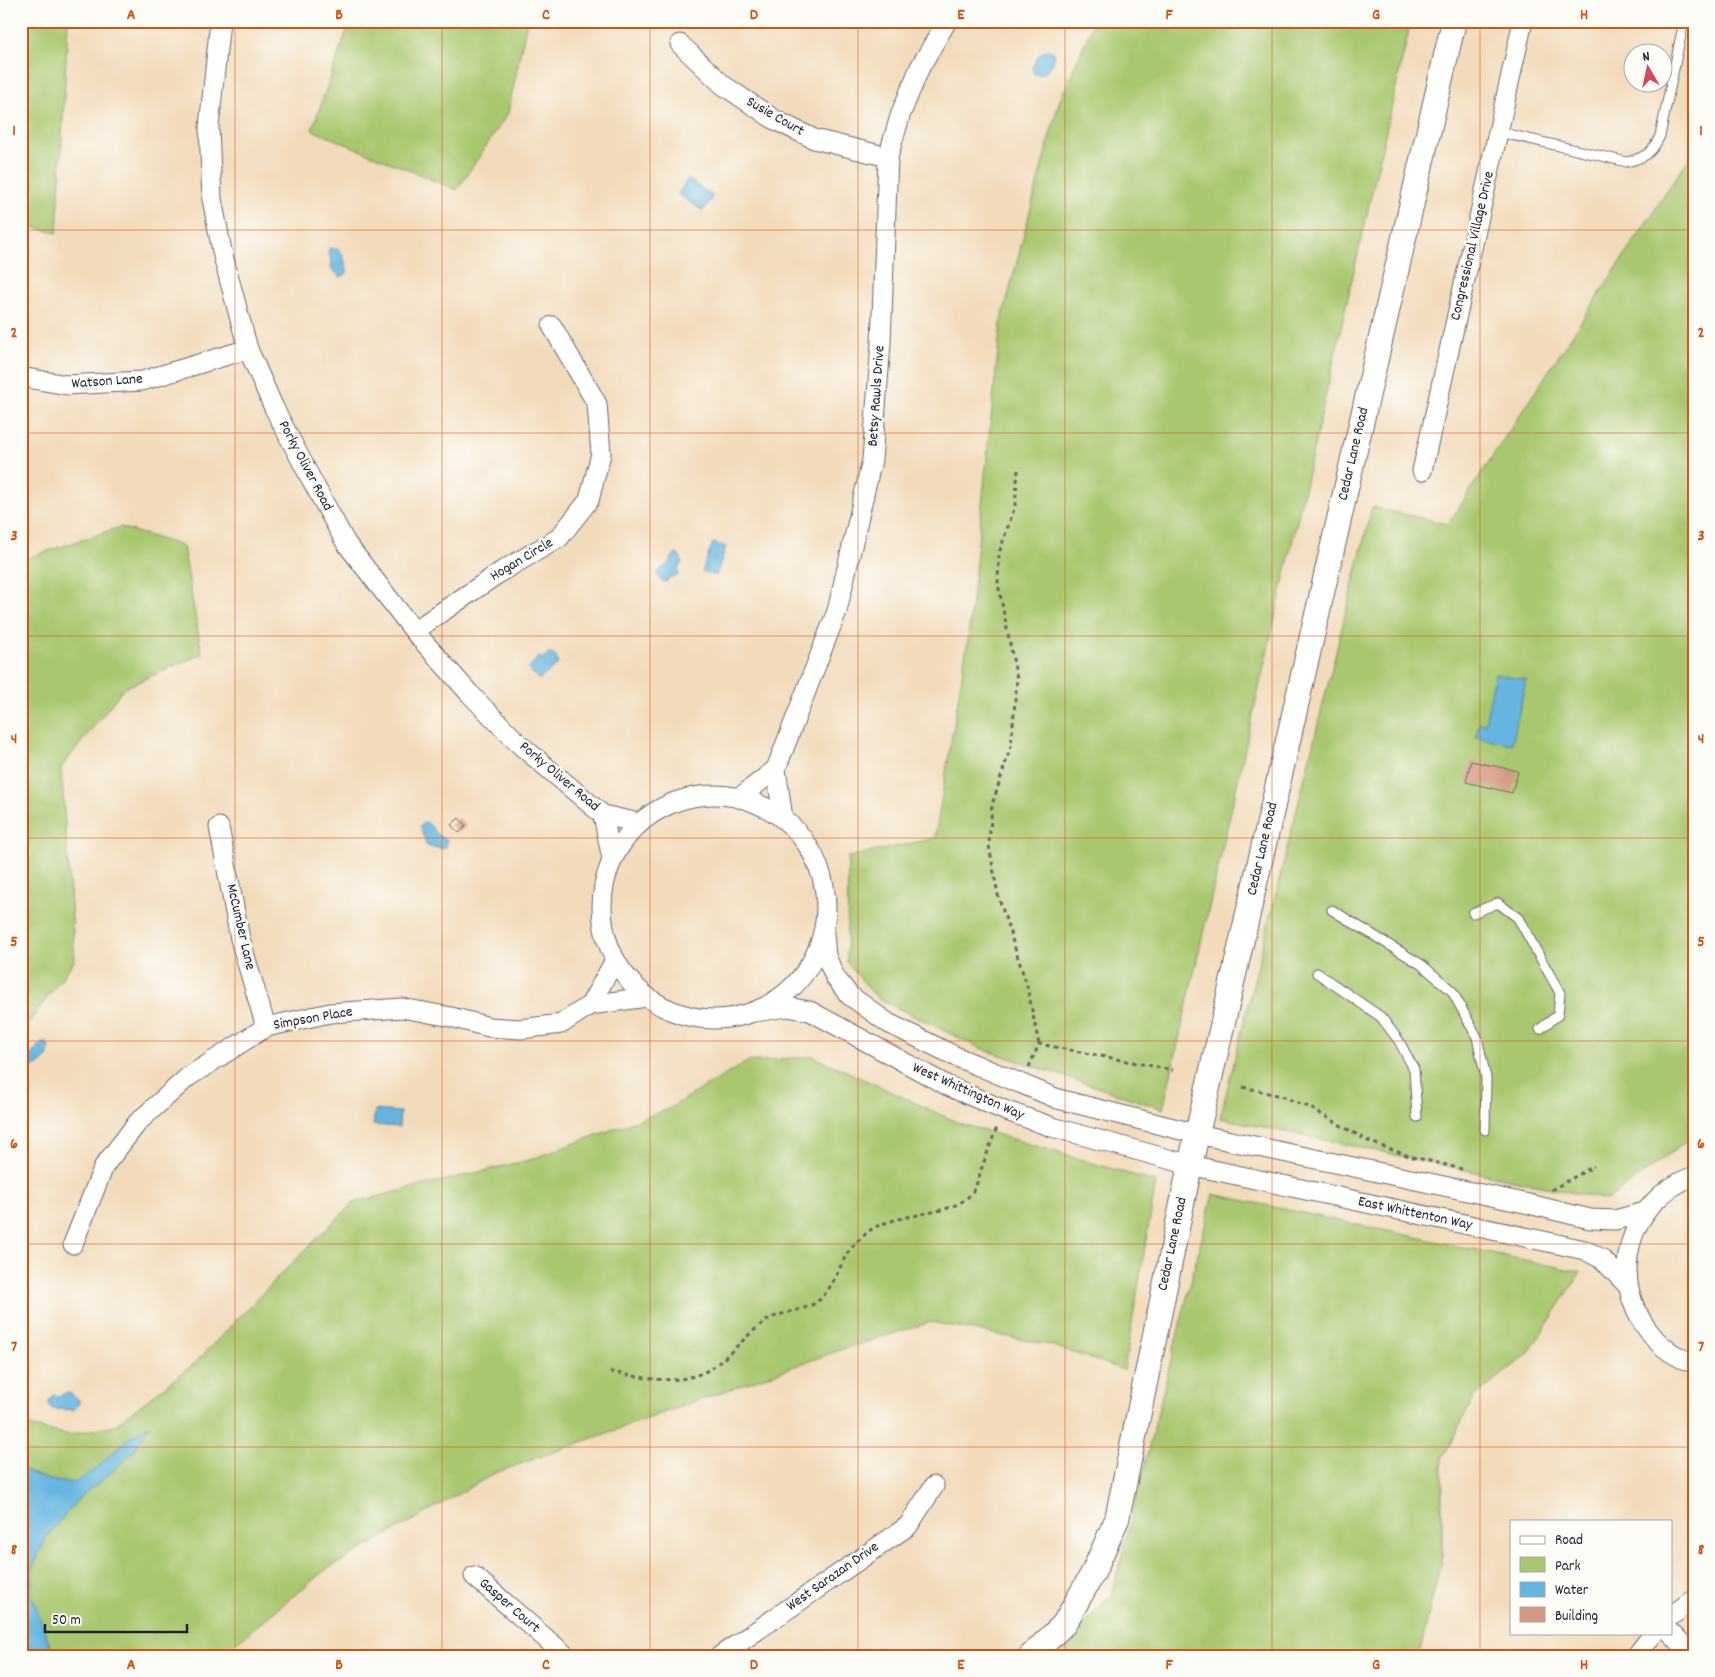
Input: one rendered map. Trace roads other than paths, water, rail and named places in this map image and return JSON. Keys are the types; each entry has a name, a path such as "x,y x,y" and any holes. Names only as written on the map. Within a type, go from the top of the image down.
{"street":[{"name":"Porky Oliver Road","path":"220,21 209,127 212,199 223,256 248,349 274,408 346,543 414,630 470,694 519,744 603,815 639,823"},
{"name":"Betsy Rawls Drive","path":"783,818 776,769 837,611 872,460 881,343 888,157 901,113 920,67 947,21"},
{"name":"Cedar Lane Road","path":"1031,1656 1064,1624 1093,1573 1117,1519 1190,1165 1454,21"},
{"name":"Congressional Village Drive","path":"1422,471 1523,21"},
{"name":"Susie Court","path":"680,44 723,85 776,120 814,139 888,157"},
{"name":"Hogan Circle","path":"414,630 502,571 559,538 589,500 601,454 597,404 552,326"},
{"name":"Watson Lane","path":"21,377 67,385 142,381 248,349"},
{"path":"739,798 776,769"},
{"path":"729,796 739,798 756,803 783,818 800,834 817,862 824,881 827,902 824,933 812,963 800,979 782,997 755,1012 736,1017 707,1019 693,1017 663,1007 647,997 624,974 615,960 606,941 603,925 601,908 603,888 612,858 624,840 639,823 654,812 685,798 729,796"},
{"name":"Porky Oliver Road","path":"603,815 612,858"},
{"name":"McCumber Lane","path":"219,827 240,938 266,1026"},
{"name":"West Whittington Way","path":"824,933 826,956 835,977 849,995 888,1022 958,1057 1058,1099 1197,1134"},
{"name":"Simpson Place","path":"590,1005 615,960"},
{"name":"Simpson Place","path":"73,1244 104,1166 138,1122 188,1078 266,1026 330,1013 402,1008 489,1027 521,1029 561,1024 590,1005 647,997"},
{"name":"West Whittington Way","path":"755,1012 787,1007 810,1011 948,1086 1004,1110 1052,1127 1190,1165"},
{"path":"1197,1134 1529,1204 1590,1219 1615,1220 1645,1212"},
{"name":"East Whittenton Way","path":"1190,1165 1585,1250 1602,1259 1628,1286"},
{"path":"1694,1176 1682,1181 1662,1194 1645,1212 1636,1227 1629,1245 1626,1266 1628,1286 1642,1324 1667,1350 1694,1362"},
{"name":"West Sarazan Drive","path":"720,1656 908,1526 934,1486"},
{"name":"Gasper Court","path":"474,1576 566,1656"},
{"path":"1672,1615 1694,1598"},
{"path":"1636,1656 1653,1634"},
{"path":"1672,1634 1693,1656"}],"lane":[{"path":"1499,132 1627,162 1642,158 1653,150 1660,136 1684,21"},
{"path":"1473,913 1498,903 1518,918 1560,993 1558,1015 1540,1029"},
{"path":"1332,910 1422,965 1452,991 1477,1037 1486,1078 1485,1130"},
{"path":"1317,973 1381,1017 1399,1041 1414,1069 1417,1117"}],"water":[{"path":"1048,50 1054,52 1053,63 1043,73 1034,74 1032,68 1036,59 1040,54"},
{"path":"688,179 713,196 703,211 678,194"},
{"path":"332,248 342,254 347,267 347,272 344,276 340,277 332,269 328,252"},
{"path":"713,543 726,547 716,576 702,571"},
{"path":"676,554 680,556 682,563 678,569 678,576 670,577 666,582 661,581 657,574 658,572"},
{"path":"549,653 556,657 558,664 540,679 537,678 528,668 539,657 542,659"},
{"path":"1495,674 1526,680 1512,744 1476,737 1479,723 1485,724"},
{"path":"427,822 438,835 447,840 444,849 427,846 420,827 423,823"},
{"path":"42,1043 47,1043 49,1048 46,1059 30,1068 27,1064 29,1059"},
{"path":"375,1110 400,1112 399,1127 373,1125"},
{"path":"70,1393 79,1400 79,1405 73,1410 52,1409 49,1401 53,1395 60,1396"},
{"path":"150,1425 133,1452 105,1478 82,1495 47,1536 33,1567 31,1593 50,1646 50,1656 21,1656 21,1468 46,1479 60,1482 79,1480 102,1463 130,1437"}]}
